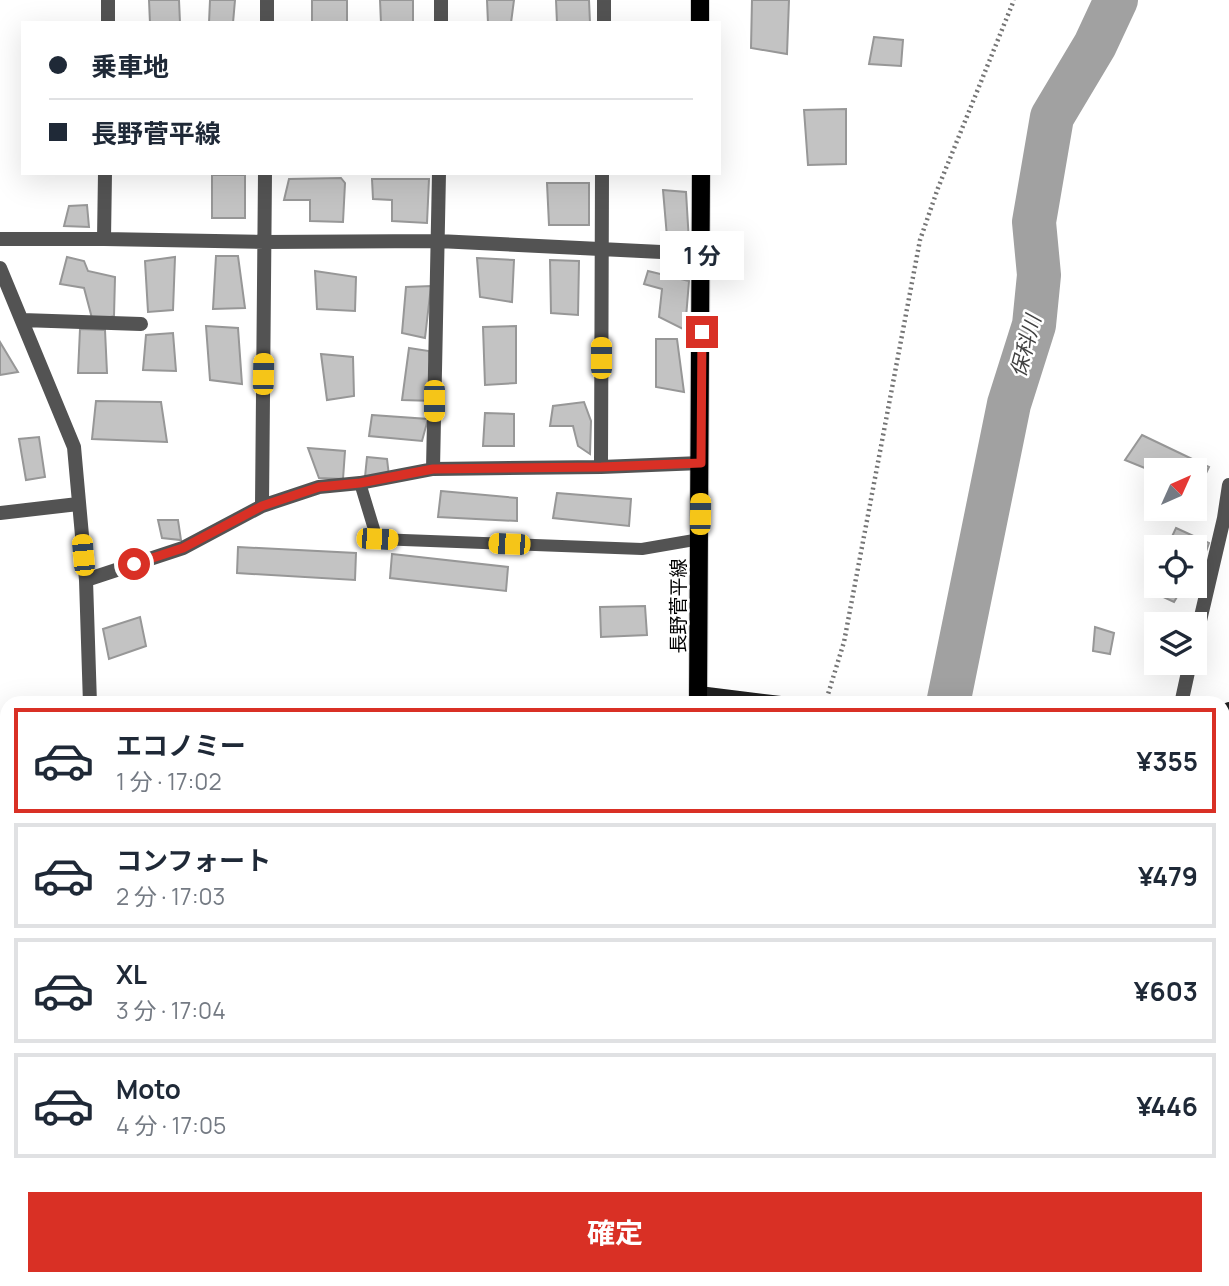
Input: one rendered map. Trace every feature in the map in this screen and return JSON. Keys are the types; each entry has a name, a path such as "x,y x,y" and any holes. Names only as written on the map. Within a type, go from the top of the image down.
{"main road":[{"path":"700,0 700,21"},
{"name":"長野菅平線","path":"699,696 702,175"}],"street":[{"path":"108,0 108,21"},
{"path":"267,0 267,21"},
{"path":"441,0 441,21"},
{"path":"604,0 604,21"},
{"path":"104,239 105,175"},
{"path":"262,506 265,175"},
{"path":"433,469 439,175"},
{"path":"601,467 602,175"},
{"path":"0,239 438,241 702,254"},
{"path":"0,268 74,447 86,580 90,696"},
{"path":"22,320 34,320 46,321 57,321 69,322 81,322 141,324 62,321 48,321 35,321 22,320"},
{"path":"86,580 183,548 262,506 319,487 360,483 433,469 701,463"},
{"path":"1202,612 1229,485"},
{"path":"0,513 78,504"},
{"path":"1183,696 1187,675"}],"lane":[{"path":"360,483 377,539 642,550 699,539"}],"path":[{"path":"827,696 844,642 920,240 938,188 1014,0"}],"building":[{"path":"149,0 179,0 180,21 150,21"},
{"path":"210,0 235,0 233,21 209,21"},
{"path":"312,0 347,0 347,21 312,21"},
{"path":"380,0 413,0 413,21 381,21"},
{"path":"487,0 514,0 511,21 488,21"},
{"path":"556,0 589,0 590,21 557,21"},
{"path":"752,0 789,0 787,54 751,48"},
{"path":"874,37 903,40 901,66 869,64"},
{"path":"846,109 846,164 808,165 804,110"},
{"path":"212,175 245,175 245,218 212,218"},
{"path":"341,178 345,183 343,222 310,221 310,200 284,200 289,179"},
{"path":"372,179 429,179 427,223 392,221 392,200 373,199"},
{"path":"547,183 589,183 589,225 549,225"},
{"path":"663,190 686,192 689,242 667,237"},
{"path":"87,205 89,227 64,226 69,206"},
{"path":"216,256 238,256 245,308 213,309"},
{"path":"67,257 84,261 88,271 115,277 114,316 93,322 84,288 60,284"},
{"path":"175,257 173,310 148,312 145,261"},
{"path":"477,258 514,260 512,302 480,297"},
{"path":"550,260 579,261 578,315 551,313"},
{"path":"315,271 356,277 355,311 317,309"},
{"path":"648,271 689,281 685,330 659,317 662,289 644,284"},
{"path":"431,286 425,338 402,333 406,287"},
{"path":"206,326 238,328 242,384 210,380"},
{"path":"516,326 516,383 485,385 483,327"},
{"path":"80,329 105,330 107,373 78,373"},
{"path":"173,333 176,371 143,370 146,335"},
{"path":"656,339 677,339 684,392 656,387"},
{"path":"0,342 18,372 0,375"},
{"path":"409,348 429,351 434,401 402,400"},
{"path":"321,354 353,357 354,396 327,400"},
{"path":"96,401 161,402 167,442 92,439"},
{"path":"584,402 591,421 590,454 578,446 573,426 550,426 553,406"},
{"path":"485,413 514,414 514,446 483,446"},
{"path":"372,415 428,419 422,441 369,436"},
{"path":"1142,435 1190,458 1144,458 1144,468 1125,460"},
{"path":"39,437 45,477 26,480 19,439"},
{"path":"308,448 345,451 343,479 319,478"},
{"path":"367,457 387,459 389,476 365,477"},
{"path":"441,491 517,498 517,521 438,517"},
{"path":"557,493 631,499 629,526 553,518"},
{"path":"158,520 178,520 181,540 162,538"},
{"path":"1176,528 1191,535 1173,535"},
{"path":"238,547 356,553 355,580 237,573"},
{"path":"392,554 508,567 506,591 390,578"},
{"path":"645,606 647,635 601,637 600,607"},
{"path":"140,617 146,646 109,659 103,629"},
{"path":"1095,627 1114,633 1110,654 1093,651"}],"waterway":[{"name":"保科川","path":"950,696 1009,404 1034,325 1039,275 1034,222 1052,117 1095,45 1116,0"}],"route":[{"path":"134,564 183,548 262,506 319,487 360,483 433,469 701,463 702,332"}]}
